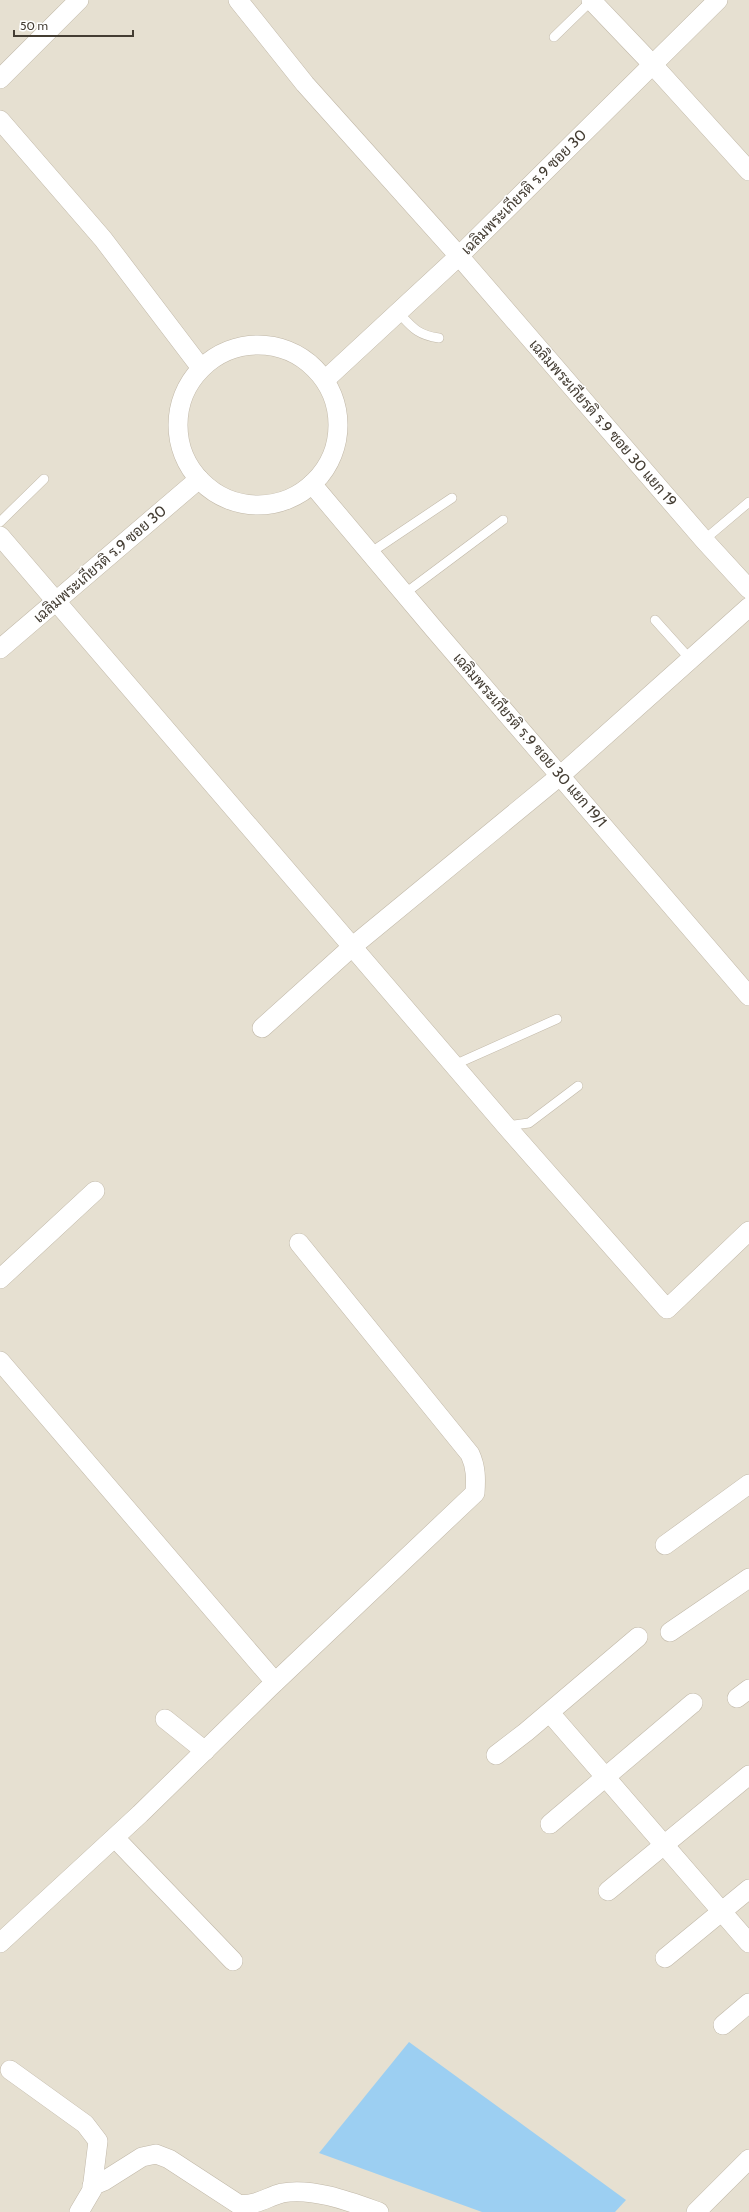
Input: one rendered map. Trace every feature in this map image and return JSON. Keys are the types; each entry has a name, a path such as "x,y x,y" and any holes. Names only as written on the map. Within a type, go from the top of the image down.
{"street":[{"path":"0,79 79,0"},
{"name":"เฉลิมพระเกียรติ ร.9 ซอย 30 แยก 19","path":"238,0 305,84 459,256 704,540 749,589"},
{"path":"591,0 653,65 749,171"},
{"name":"เฉลิมพระเกียรติ ร.9 ซอย 30","path":"325,380 459,256 718,0"},
{"path":"0,120 102,239 201,368"},
{"path":"266,345 289,350 309,362 325,380 335,400 338,423 332,452 326,466 312,484 291,498 267,504 254,504 242,503 218,495 199,479 185,459 179,429 179,411 187,388 201,368 220,354 242,346 266,345"},
{"name":"เฉลิมพระเกียรติ ร.9 ซอย 30","path":"0,648 55,603 199,479"},
{"name":"เฉลิมพระเกียรติ ร.9 ซอย 30 แยก 19/1","path":"312,484 404,594 561,775 749,996"},
{"path":"0,536 55,603 506,1126 667,1309 749,1231"},
{"path":"262,1028 352,946 561,775 749,607"},
{"path":"0,1279 95,1191"},
{"path":"0,1943 115,1838 275,1682 475,1493 475,1465 470,1454 298,1243"},
{"path":"0,1361 275,1682"},
{"path":"665,1545 749,1484"},
{"path":"670,1632 749,1578"},
{"path":"496,1754 550,1713 638,1637"},
{"path":"550,1824 608,1777 693,1703"},
{"path":"550,1713 608,1777 749,1942"},
{"path":"165,1719 205,1751"},
{"path":"608,1891 749,1775"},
{"path":"115,1838 233,1960"},
{"path":"665,1958 749,1889"},
{"path":"723,2025 749,2003"},
{"path":"10,2070 86,2124 98,2141 92,2190 86,2203 79,2212"},
{"path":"92,2186 104,2181 142,2157 156,2154 169,2159 238,2204 247,2205 282,2193 298,2191 346,2200 379,2212"},
{"path":"696,2212 749,2159"}],"lane":[{"path":"554,38 591,0"},
{"path":"398,312 417,332 424,336 439,338"},
{"path":"0,522 44,479"},
{"path":"370,553 452,498"},
{"path":"704,540 749,502"},
{"path":"404,594 503,520"},
{"path":"655,620 690,659"},
{"path":"454,1064 557,1019"},
{"path":"506,1126 529,1123 578,1086"}],"shaded area":[{"path":"0,0 749,0 749,2212 0,2212"}],"water":[{"path":"409,2042 626,2200 615,2212 482,2212 319,2153"}]}
